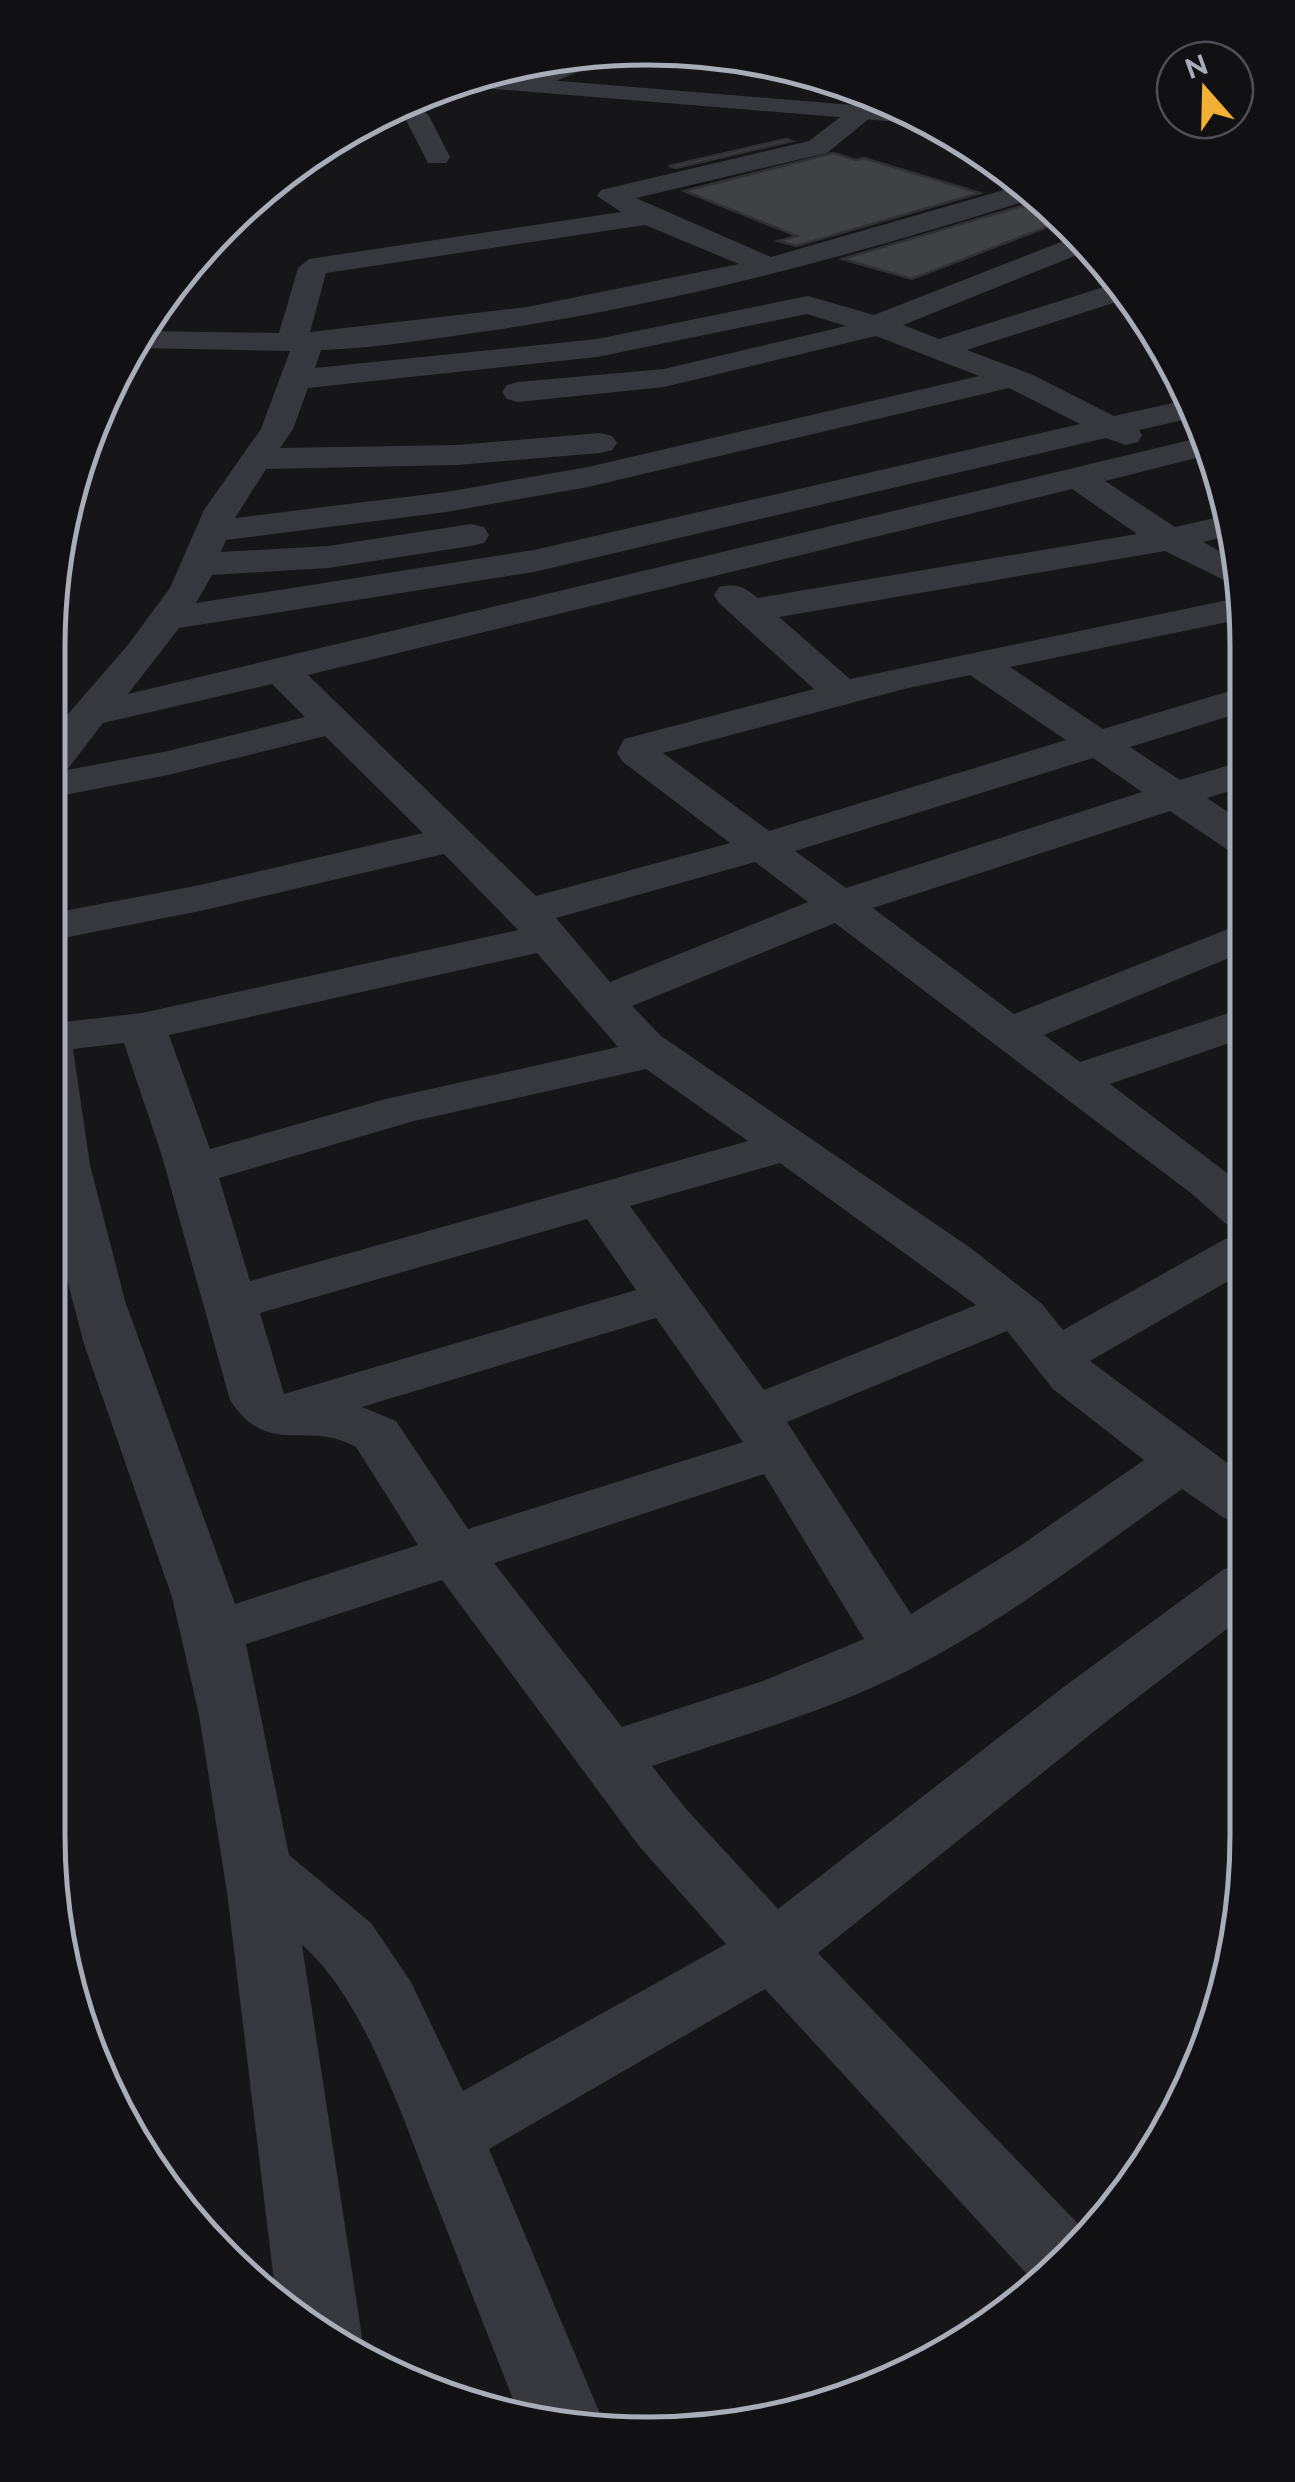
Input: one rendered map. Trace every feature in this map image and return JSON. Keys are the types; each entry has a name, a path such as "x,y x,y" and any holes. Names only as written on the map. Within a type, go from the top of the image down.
{"street":[{"path":"538,81 559,72"},
{"path":"520,79 810,104 881,114"},
{"path":"504,83 868,108"},
{"path":"768,266 649,216 612,196 818,147 861,112"},
{"path":"416,113 426,145 437,157"},
{"path":"153,340 300,342 511,306 667,291 1015,196"},
{"path":"65,743 167,619 188,588 233,489 271,441 295,379 312,268 649,216"},
{"path":"446,246 475,273"},
{"path":"493,395 645,381 720,367 878,326 1070,248"},
{"path":"670,258 727,249"},
{"path":"938,349 1111,294"},
{"path":"295,379 394,372 597,348 798,305 816,306 1010,378 1166,455"},
{"path":"257,459 457,455 560,447 1010,378"},
{"path":"645,381 699,426"},
{"path":"282,414 322,410"},
{"path":"167,619 502,567 1180,411"},
{"path":"212,531 438,503 594,475 699,426"},
{"path":"560,447 842,693"},
{"path":"65,703 95,708 280,670 1195,448"},
{"path":"1077,477 1170,540 1225,569"},
{"path":"438,503 502,567"},
{"path":"750,610 1170,540 1218,528"},
{"path":"197,565 328,556 471,535"},
{"path":"1229,611 842,693 638,748 637,753 1072,1082 1230,1186"},
{"path":"976,662 1230,832"},
{"path":"280,670 454,839 537,925 602,1002 654,1053 893,1216 1014,1309 1073,1377 1230,1494"},
{"path":"65,1034 142,1027 537,925 763,847 1230,704"},
{"path":"65,783 184,759 333,722"},
{"path":"602,1002 839,906 1230,777"},
{"path":"65,925 200,898 454,839"},
{"path":"1008,1033 1230,942"},
{"path":"142,1027 191,1170 258,1400 273,1415 340,1418 362,1423 376,1434 457,1556 662,1828 1054,2251"},
{"path":"1072,1082 1230,1027"},
{"path":"191,1170 404,1110 654,1053"},
{"path":"230,1304 601,1202 789,1145"},
{"path":"65,1153 80,1227 124,1381 212,1633 238,1748 319,2315"},
{"path":"601,1202 765,1432 900,1647"},
{"path":"1056,1357 1230,1258"},
{"path":"273,1415 669,1297"},
{"path":"212,1633 457,1556 765,1432 1014,1309"},
{"path":"608,1756 825,1681 900,1647 945,1622 1182,1461"},
{"path":"447,2136 773,1951 1084,1704 1230,1603"},
{"path":"254,1864 346,1942 386,2002 447,2136 557,2410"}],"building":[{"path":"786,139 792,141 676,168 669,166"},
{"path":"833,153 856,160 864,158 980,193 796,246 778,241 797,236 684,191"},
{"path":"1022,206 1049,226 912,279 842,259"}]}
